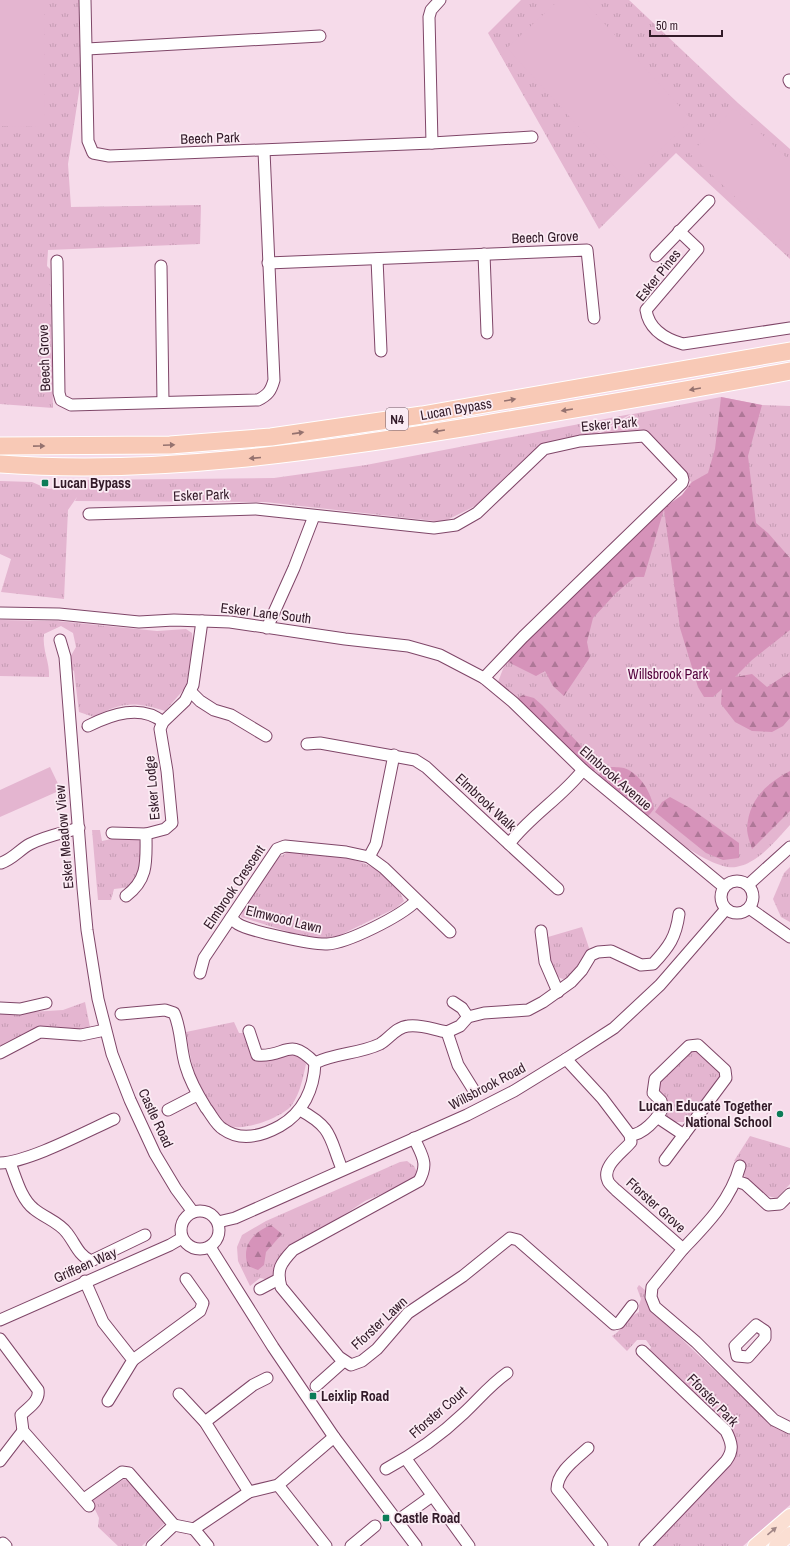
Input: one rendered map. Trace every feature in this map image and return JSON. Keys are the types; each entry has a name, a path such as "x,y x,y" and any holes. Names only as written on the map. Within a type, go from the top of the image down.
{"highway":[{"name":"Lucan Bypass","path":"0,446 170,445 271,437 422,416 790,352"},
{"name":"Lucan Bypass","path":"0,464 82,466 180,464 272,456 422,434 734,382 790,371"},
{"path":"734,382 790,376"}],"main road":[{"path":"755,1546 790,1516"},
{"path":"776,1546 790,1534"}],"street":[{"name":"Beech Park","path":"85,0 88,141 93,154 109,156 264,151 532,137"},
{"path":"432,143 429,17 431,10 437,1"},
{"path":"86,50 320,36"},
{"name":"Beech Grove","path":"57,261 59,393 62,400 71,405 258,400 267,396 272,389 274,380 264,151"},
{"name":"Esker Pines","path":"656,256 709,201"},
{"name":"Esker Pines","path":"679,231 698,249 646,310 647,320 654,329 672,341 683,344 787,328"},
{"name":"Beech Grove","path":"268,263 587,250 594,318"},
{"path":"484,254 487,333"},
{"path":"378,259 381,351"},
{"path":"161,266 163,402"},
{"name":"Esker Park","path":"88,514 256,509 434,528 456,525 476,513 544,449 580,441 644,436 682,476 682,483 523,637 484,678"},
{"path":"267,628 294,568 314,516"},
{"name":"Esker Lane South","path":"0,613 59,614 139,622 230,622 345,639 408,646 440,655 484,678 494,686"},
{"path":"88,726 107,717 139,711 156,716 163,722 185,701 193,685 202,622"},
{"name":"Esker Meadow View","path":"60,640 65,657 87,930 96,989 105,1030"},
{"name":"Elmbrook Avenue","path":"494,686 513,702 583,770 724,887"},
{"path":"190,691 200,701 214,710 231,715 266,736"},
{"name":"Esker Lodge","path":"112,833 146,834 165,829 172,823 167,771 160,729 163,722"},
{"name":"Elmbrook Walk","path":"307,744 320,743 394,755 415,760 426,767 509,844 519,830 570,786 583,770"},
{"path":"370,857 376,844 394,755"},
{"path":"1,863 11,859 29,845 41,839 79,828"},
{"name":"Esker Lodge","path":"126,896 135,889 145,872 146,834"},
{"path":"509,844 558,888"},
{"name":"Elmbrook Crescent","path":"200,973 204,958 277,849 285,846 346,852 370,857 384,868 416,901 450,932"},
{"path":"748,885 790,847"},
{"path":"733,881 744,882 748,885 753,894 753,900 749,908 739,913 734,913 726,908 721,896 724,887 733,881"},
{"name":"Elmwood Lawn","path":"231,918 238,924 256,930 326,945 342,942 371,928 402,912 416,901"},
{"name":"Willsbrook Road","path":"218,1222 235,1218 342,1169 467,1115 514,1091 566,1059 614,1028 660,985 726,908"},
{"path":"749,908 790,937"},
{"path":"315,1063 324,1058 364,1050 381,1043 394,1032 407,1026 429,1026 447,1032 460,1026 468,1017 484,1013 528,1010 558,992 582,970 591,955 598,952 611,952 641,965 653,964 668,948 678,924 679,914"},
{"path":"541,931 545,962 558,992"},
{"path":"453,1002 462,1008 468,1017"},
{"path":"0,1008 20,1009 46,1003"},
{"path":"122,1014 165,1010 174,1014 179,1024 185,1067 197,1095 222,1129 236,1136 253,1137 271,1132 289,1121 300,1110 309,1093 315,1072 315,1063 305,1052 296,1048 263,1056 258,1055 249,1031"},
{"path":"0,1053 40,1032 81,1035 105,1030"},
{"name":"Castle Road","path":"105,1030 112,1054 155,1154 176,1189 193,1212"},
{"path":"447,1032 458,1065 472,1089"},
{"path":"566,1059 602,1098 630,1136 639,1134 657,1117 663,1108 661,1101 652,1093 655,1079 689,1046 698,1045 725,1070 726,1078 665,1160"},
{"path":"168,1110 197,1095"},
{"path":"300,1110 321,1123 328,1132 342,1169"},
{"path":"657,1117 684,1135"},
{"path":"114,1119 5,1163 22,1194 34,1209 53,1220 67,1232 84,1258 91,1260 96,1259 145,1235"},
{"name":"Fforster Grove","path":"630,1136 631,1142 609,1166 607,1181 683,1249 652,1287 651,1296 655,1307 696,1342 774,1420 790,1428"},
{"path":"260,1289 279,1279 278,1275 284,1260 293,1250 419,1181 425,1170 423,1158 414,1138"},
{"path":"683,1249 708,1223 724,1201 736,1180 740,1166"},
{"path":"736,1180 745,1184 768,1205 780,1204 790,1194"},
{"path":"199,1211 210,1213 218,1222 220,1228 218,1239 210,1247 197,1250 186,1243 182,1238 182,1226 188,1216 193,1212 199,1211"},
{"name":"Griffeen Way","path":"0,1320 85,1281 170,1245 182,1238"},
{"name":"Fforster Lawn","path":"279,1279 281,1287 339,1357 351,1365 362,1361 377,1349 408,1313 463,1276 510,1238 518,1240 614,1324 618,1323 632,1306"},
{"path":"210,1247 272,1347 334,1437 416,1546"},
{"path":"108,1401 133,1360 200,1311 203,1303 186,1279"},
{"path":"85,1281 102,1322 133,1360"},
{"path":"0,1339 38,1390 39,1395 36,1400 21,1415 23,1431 86,1503 122,1472 129,1473 174,1525 194,1529 208,1546"},
{"name":"Fforster Park","path":"642,1351 726,1431 732,1442 732,1453 726,1461 645,1546"},
{"path":"725,1370 737,1356"},
{"path":"316,1386 344,1361"},
{"name":"Fforster Court","path":"386,1469 406,1459 443,1432 464,1413 490,1385 507,1373"},
{"path":"205,1422 253,1386 267,1378"},
{"path":"179,1394 205,1422 249,1492"},
{"path":"0,1461 23,1431"},
{"path":"194,1529 249,1492 278,1485 334,1437"},
{"path":"588,1448 565,1470 557,1481 557,1489 602,1546"},
{"path":"406,1459 469,1546"},
{"path":"278,1485 326,1546"},
{"path":"396,1521 432,1496"},
{"path":"152,1546 174,1525"},
{"path":"351,1546 374,1526"}],"green space":[{"path":"0,0 84,0 86,46 68,164 71,207 201,205 200,244 48,250 47,266 50,269 53,408 0,404"},
{"path":"0,0 44,0 45,127 0,126"},
{"path":"521,0 629,0 738,103 790,149 790,259 676,153 599,229 488,33"},
{"path":"559,0 583,0 692,120 627,180 507,48"},
{"path":"734,108 790,161 790,249 690,154"},
{"name":"Willsbrook Park","path":"721,397 762,405 790,406 790,825 759,856 744,865 736,867 714,863 685,846 650,821 577,758 498,682 506,661 664,508 682,495 691,482 645,430 594,437 633,414"},
{"path":"721,397 762,405 748,456 756,523 768,533 790,558 790,630 752,660 735,677 752,674 767,687 790,672 790,718 783,726 772,732 752,731 735,722 721,704 722,689 713,697 704,697 698,687 680,628 664,509 644,577 635,577 616,593 593,618 587,642 590,657 564,696 553,686 545,671 536,676 506,661 664,508 682,495 692,482 708,473 715,449"},
{"path":"631,414 592,436 543,447 477,505 443,522 265,502 75,501 77,497 68,510 64,599 1,592 11,559 0,554 0,481 32,482 48,489 56,488 78,480 274,478 366,465"},
{"path":"0,620 57,621 157,631 186,629 192,633 193,642 186,687 165,711 145,706 128,705 112,708 94,717 79,712 74,671 68,666 69,659 76,647 73,633 61,626 44,634 44,645 49,677 0,676"},
{"path":"523,695 534,698 583,748 595,756 598,764 593,773 516,699"},
{"path":"50,767 61,790 0,817 0,790"},
{"path":"608,767 624,768 640,779 648,791 654,809 646,819 597,776"},
{"path":"790,771 790,811 752,849 747,828 751,809 755,801 766,787"},
{"path":"670,797 690,808 739,843 739,858 723,860 706,853 655,812 662,802"},
{"path":"92,830 100,830 102,841 135,834 140,842 141,873 132,887 114,889 111,900 98,900"},
{"path":"290,851 332,855 358,861 371,866 382,873 392,883 404,901 396,908 332,939 315,938 282,930 241,917 242,911 277,858"},
{"path":"790,867 790,922 781,917 773,899 784,873"},
{"path":"582,927 590,951 566,979 560,978 553,970 548,937"},
{"path":"85,1002 90,1027 75,1030 50,1027 24,1035 0,1047 0,1014 63,1010"},
{"path":"234,1022 239,1033 244,1033 250,1052 255,1060 287,1054 299,1055 306,1064 295,1100 287,1110 271,1119 243,1127 228,1125 211,1107 205,1098 196,1077 186,1032"},
{"path":"692,1048 696,1048 721,1074 719,1081 684,1122 672,1122 667,1116 668,1101 657,1092 658,1081"},
{"path":"750,1136 790,1148 790,1184 777,1198 767,1196 752,1186 743,1172 744,1164 734,1161"},
{"path":"407,1161 414,1166 417,1172 414,1178 400,1186 365,1201 330,1224 287,1246 270,1280 260,1278 250,1286 238,1261 237,1247 242,1235 266,1221 400,1162"},
{"path":"271,1225 282,1234 266,1252 264,1265 258,1270 248,1266 246,1259 247,1246 254,1236"},
{"path":"639,1285 645,1290 649,1308 774,1427 790,1435 790,1505 743,1546 649,1546 731,1462 736,1448 733,1433 649,1352 651,1347 646,1340 637,1340 627,1351 612,1336 639,1312 641,1299 637,1288"},
{"path":"124,1479 130,1482 165,1518 165,1523 142,1546 118,1546 98,1527 99,1518 91,1501"}],"place":[{"name":"Lucan Bypass","path":"45,483"},
{"name":"Lucan Educate Together National School","path":"780,1114"},
{"name":"Leixlip Road","path":"313,1396"},
{"name":"Castle Road","path":"386,1518"}]}
